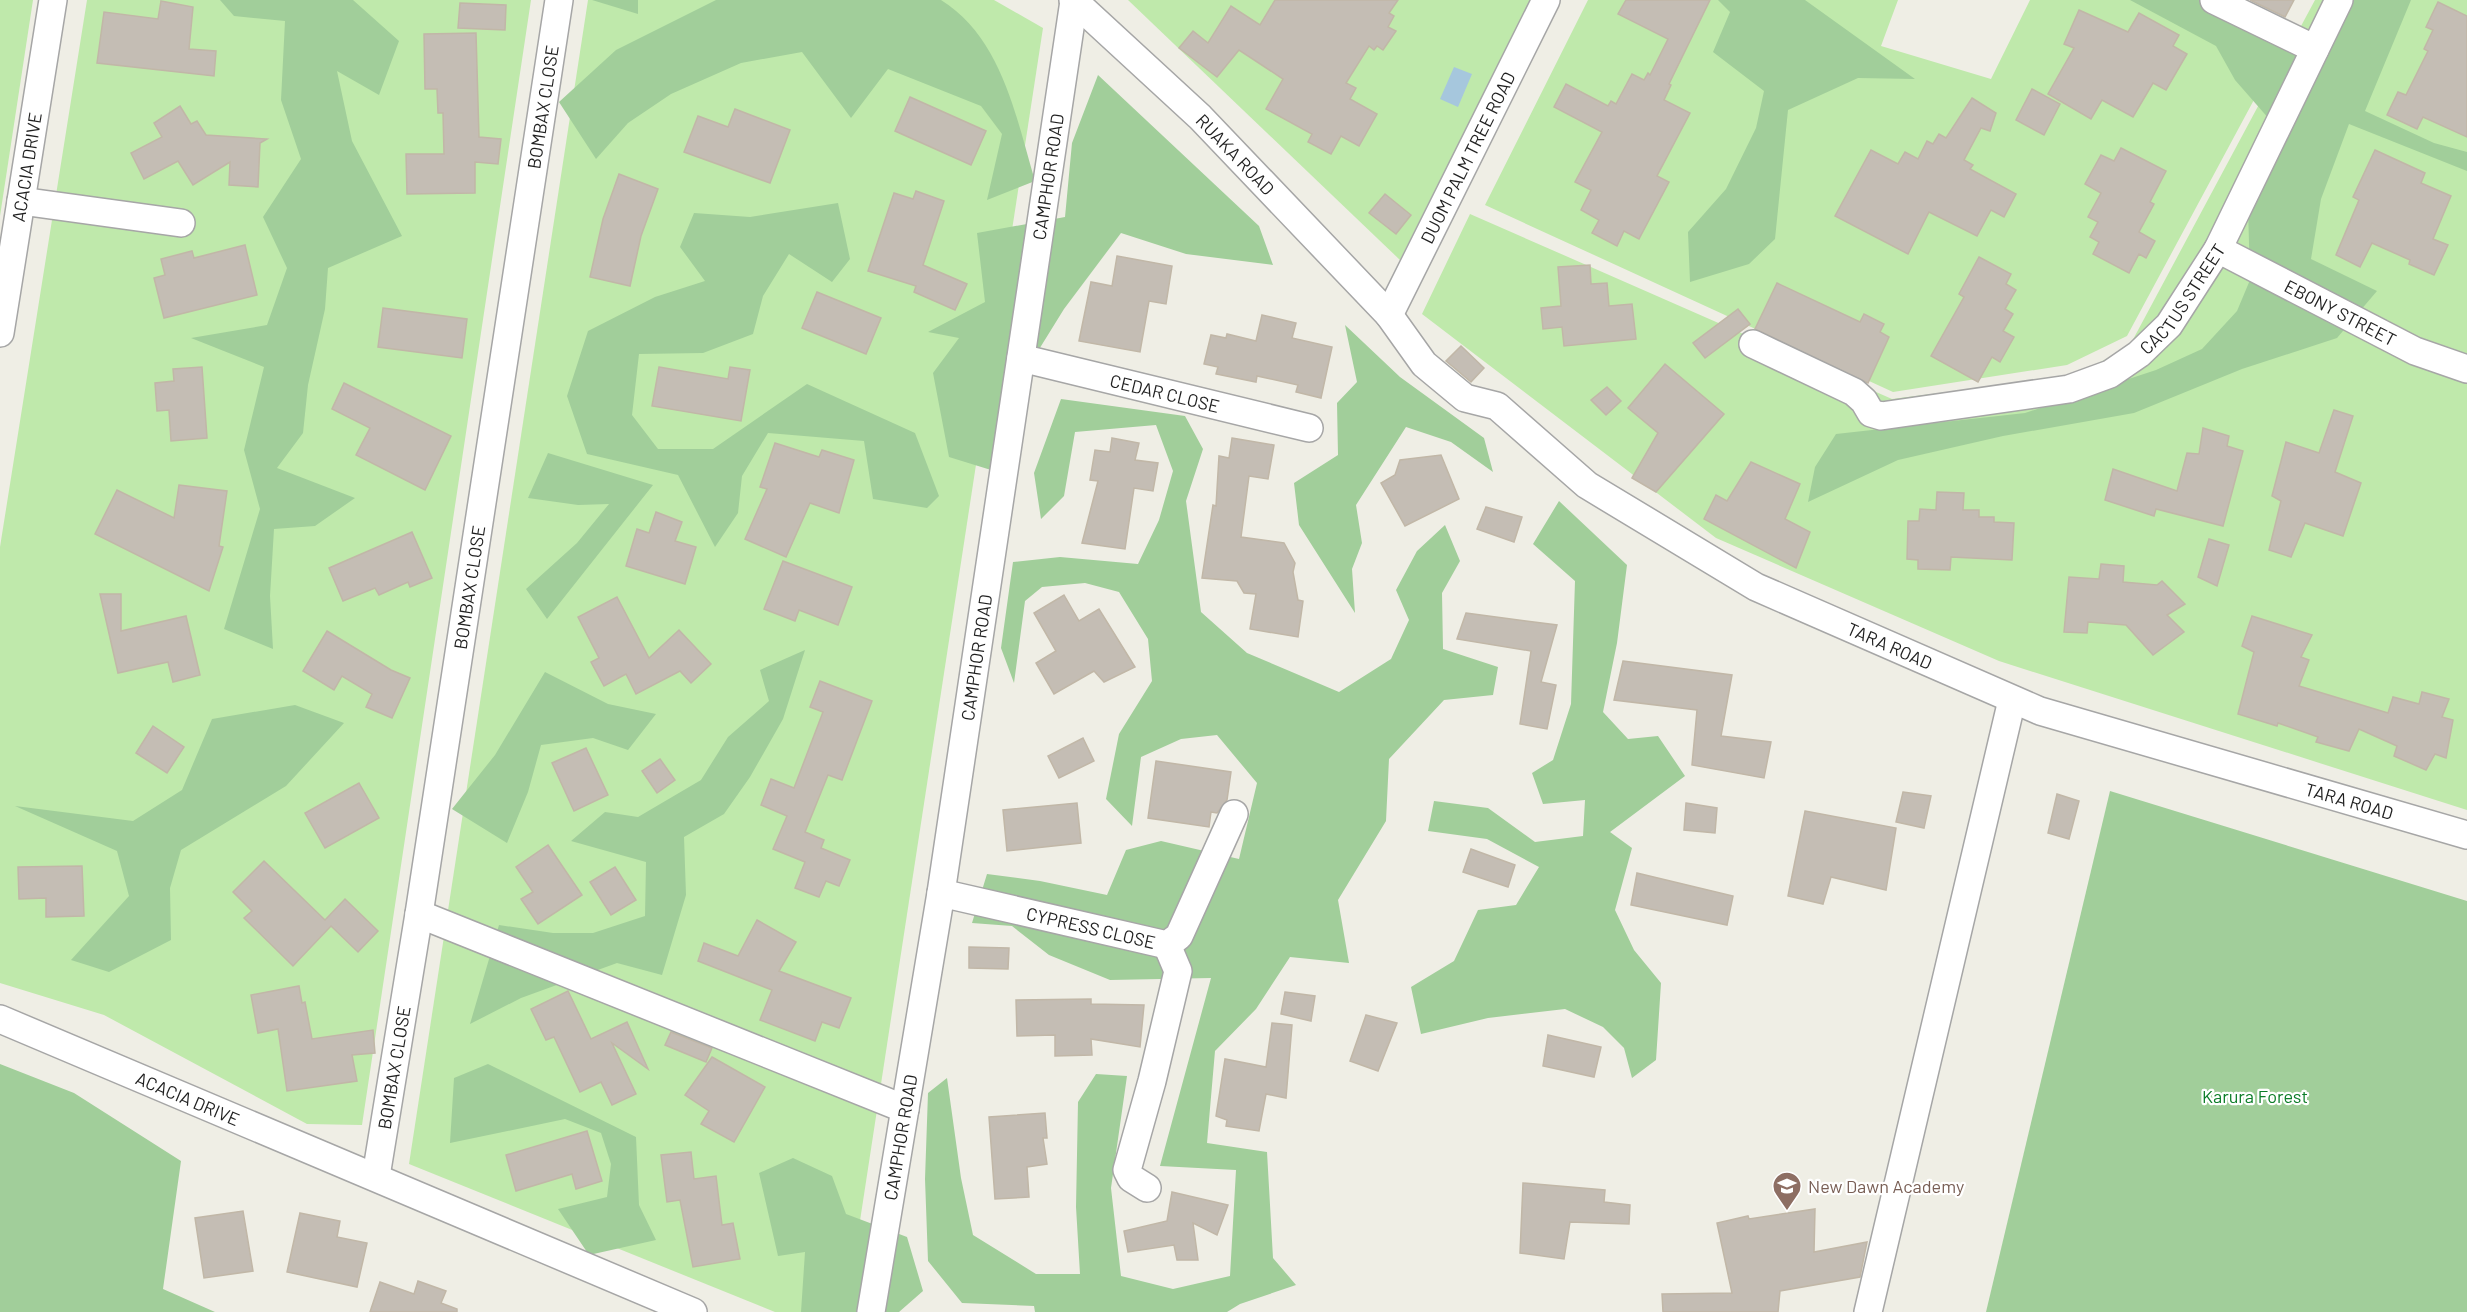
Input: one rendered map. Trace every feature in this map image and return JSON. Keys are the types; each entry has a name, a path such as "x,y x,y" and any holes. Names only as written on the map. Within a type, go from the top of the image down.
{"street":[{"name":"ACACIA DRIVE","path":"0,333 53,0"},
{"name":"BOMBAX CLOSE","path":"376,1176 419,914 559,0"},
{"name":"RUAKA ROAD","path":"1073,0 1179,96 1389,315"},
{"name":"CAMPHOR ROAD","path":"870,1312 941,893 1073,0"},
{"name":"DUOM PALM TREE ROAD","path":"1389,315 1546,0"},
{"path":"2214,0 2315,50"},
{"name":"CACTUS STREET","path":"1753,344 1854,392 1864,401 1871,413 1881,416 2070,389 2110,374 2139,354 2169,325 2218,249 2339,0"},
{"path":"21,201 181,223"},
{"name":"EBONY STREET","path":"2218,249 2415,351 2467,369"},
{"name":"TARA ROAD","path":"1389,315 1424,364 1465,398 1497,406 1587,485 1756,587 2040,711 2467,835"},
{"name":"CEDAR CLOSE","path":"1021,358 1309,428"},
{"path":"1868,1312 2012,700"},
{"name":"CYPRESS CLOSE","path":"941,893 1167,945 1179,936 1234,814"},
{"path":"419,914 905,1109"},
{"path":"1147,1188 1131,1178 1127,1170 1178,971 1167,945"},
{"name":"ACACIA DRIVE","path":"0,1019 376,1176"},
{"path":"376,1176 693,1312"}],"green space":[{"path":"0,0 33,0 0,216"},
{"path":"87,0 531,0 362,1125 307,1124 104,1015 0,983 0,547"},
{"path":"220,0 353,0 399,41 379,95 337,71 352,141 402,236 328,268 325,309 308,385 303,433 277,468 355,498 315,526 274,529 270,596 273,649 224,629 260,509 244,450 264,367 191,338 267,325 287,268 263,217 301,159 281,100 285,21 234,16"},
{"path":"588,0 994,0 1043,28 846,1312 775,1312 409,1164"},
{"path":"592,0 638,0 638,14"},
{"path":"716,0 941,0 962,16 979,35 993,57 1013,106 1035,181 987,200 1002,134 981,106 888,69 851,118 802,52 741,63 671,94 628,123 596,159 559,102 616,50"},
{"path":"1128,0 1531,0 1400,260"},
{"path":"1588,0 1898,0 1881,46 1991,79 2030,0 2182,0 2277,57 2127,336 2067,365 1893,392 1485,205"},
{"path":"1718,0 1805,0 1915,79 1858,78 1788,110 1775,239 1749,264 1690,282 1688,232 1726,189 1756,128 1764,91 1713,52 1730,12"},
{"path":"2130,0 2203,0 2312,33 2330,0 2411,0 2365,111 2434,143 2467,152 2467,171 2349,124 2321,199 2311,259 2377,291 2337,338 2242,369 2134,413 2003,436 1898,460 1808,502 1815,467 1836,434 2025,413 2156,370 2202,349 2237,311 2250,280 2247,169 2270,120 2235,80 2216,46"},
{"path":"2315,0 2467,0 2467,810 1999,661 1716,538 1422,314 1470,214 1892,399 2074,376 2129,347"},
{"path":"1098,75 1259,226 1273,265 1186,254 1121,233 1064,309 1002,409 991,470 949,457 933,373 959,338 928,332 985,302 977,233 1065,217 1072,143"},
{"path":"838,203 850,259 832,282 789,254 763,296 753,334 703,353 639,354 632,415 658,449 713,449 807,384 915,433 939,496 927,508 873,499 864,441 768,433 742,476 738,513 715,547 678,475 587,454 567,396 588,331 655,297 705,281 680,247 694,213 750,217"},
{"path":"1345,325 1400,377 1484,438 1493,472 1451,442 1406,427 1356,505 1362,543 1352,569 1355,613 1299,525 1294,483 1338,455 1337,403 1357,382"},
{"path":"1061,399 1185,416 1203,449 1186,501 1201,612 1247,653 1339,692 1391,659 1409,620 1396,590 1417,551 1445,525 1460,561 1442,593 1443,649 1498,667 1493,695 1444,700 1389,759 1386,821 1338,900 1349,963 1290,957 1256,1009 1215,1051 1207,1143 1267,1152 1273,1258 1296,1285 1240,1304 1227,1312 1035,1312 1034,1306 962,1303 928,1261 925,1179 928,1093 947,1078 961,1178 973,1235 1036,1274 1080,1274 1076,1207 1078,1102 1096,1074 1127,1076 1111,1188 1121,1276 1173,1289 1230,1276 1236,1170 1160,1166 1211,978 1110,980 1049,955 1012,926 972,923 987,874 1040,881 1107,895 1126,850 1161,841 1239,859 1257,783 1217,735 1181,739 1141,757 1132,826 1106,799 1119,734 1152,681 1148,639 1119,592 1085,583 1042,587 1025,601 1014,683 1001,648 1013,562 1060,557 1138,564 1159,520 1173,471 1156,425 1075,432 1064,496 1041,519 1034,473"},
{"path":"548,453 653,485 547,619 526,589 577,543 609,504 578,505 528,498"},
{"path":"1559,501 1627,565 1617,643 1603,712 1628,739 1658,736 1685,776 1610,832 1632,848 1615,910 1634,950 1661,983 1656,1060 1632,1078 1624,1048 1603,1027 1565,1009 1488,1018 1421,1034 1411,987 1454,961 1478,910 1516,905 1539,867 1487,839 1428,831 1434,801 1488,808 1535,842 1583,836 1585,800 1543,804 1532,773 1553,760 1571,704 1575,581 1533,544"},
{"path":"805,650 783,719 750,777 724,814 684,837 686,895 662,975 617,963 521,998 470,1024 499,925 553,933 593,933 645,916 646,862 571,841 605,812 638,817 701,780 728,737 769,701 760,670"},
{"path":"545,672 608,704 656,714 628,750 593,738 541,745 528,792 507,843 452,809 495,755"},
{"path":"295,705 344,723 286,786 181,850 170,888 171,940 109,972 71,960 129,896 117,851 15,806 133,821 182,790 212,719"},
{"name":"Karura Forest","path":"2110,791 2467,901 2467,1312 1986,1312"},
{"path":"0,1064 74,1093 181,1161 163,1289 215,1312 0,1312"},
{"path":"488,1064 636,1137 639,1205 656,1240 589,1255 558,1209 607,1197 611,1164 601,1133 565,1119 450,1143 454,1078"},
{"path":"793,1158 832,1176 846,1214 907,1237 923,1291 899,1312 801,1312 805,1252 778,1256 759,1173"}],"water":[{"path":"1454,67 1472,74 1458,107 1440,99"}],"building":[{"path":"1275,0 1398,0 1389,13 1394,16 1388,27 1396,31 1383,50 1377,46 1374,50 1369,46 1346,83 1356,88 1350,99 1377,114 1359,146 1341,136 1331,154 1308,142 1312,134 1266,109 1283,79 1239,50 1217,77 1179,48 1193,31 1208,43 1231,6 1260,25"},
{"path":"1626,0 1710,0 1669,84 1671,85 1664,100 1690,113 1657,176 1669,182 1639,239 1624,231 1617,246 1592,233 1599,220 1581,210 1591,190 1575,182 1602,132 1554,107 1566,84 1608,106 1611,101 1616,104 1632,74 1644,80 1648,73 1650,75 1668,39 1618,14"},
{"path":"2250,0 2294,0 2285,17"},
{"path":"161,1 193,7 189,49 216,51 214,76 97,63 104,12 158,19"},
{"path":"2438,2 2467,16 2467,137 2423,117 2417,129 2387,115 2398,92 2406,95 2428,51 2424,49 2433,30 2426,27"},
{"path":"460,3 506,5 505,30 458,28"},
{"path":"2079,10 2128,32 2139,13 2179,35 2173,46 2187,54 2166,90 2153,83 2133,117 2102,100 2091,119 2048,94 2074,48 2064,44"},
{"path":"476,33 479,137 501,139 498,164 475,162 475,193 407,194 406,154 444,154 443,113 438,113 437,89 425,89 424,34"},
{"path":"2032,89 2060,104 2044,135 2016,120"},
{"path":"910,97 986,131 971,165 895,131"},
{"path":"1972,98 1996,113 1990,131 1981,128 1964,160 1973,165 1970,169 2016,194 2004,217 1991,210 1977,236 1929,212 1908,254 1835,216 1871,150 1898,164 1905,152 1918,159 1927,141 1933,144 1939,134 1946,138"},
{"path":"180,106 191,124 197,121 206,135 267,139 260,143 258,187 229,185 230,162 193,185 178,161 144,179 131,153 162,137 154,123"},
{"path":"735,109 790,130 770,183 684,152 698,116 728,127"},
{"path":"2121,148 2166,171 2150,202 2154,204 2139,232 2155,241 2146,258 2139,254 2129,273 2093,254 2099,242 2090,237 2098,222 2088,217 2101,193 2085,184 2101,155 2114,161"},
{"path":"2375,150 2425,173 2421,183 2451,196 2433,239 2448,245 2434,275 2409,264 2410,260 2372,243 2360,267 2336,255 2359,200 2353,197"},
{"path":"619,174 658,189 641,236 630,286 590,277 603,219"},
{"path":"916,191 944,201 923,265 967,284 955,310 914,292 916,286 868,271 894,193 913,199"},
{"path":"1385,194 1411,215 1396,234 1369,213"},
{"path":"245,245 257,295 164,318 154,278 165,275 161,259 192,251 194,258"},
{"path":"1117,256 1172,266 1166,304 1149,301 1140,352 1079,341 1091,282 1112,286"},
{"path":"1979,257 2011,274 2006,284 2016,290 2005,309 2013,314 2003,331 2014,337 2000,362 1992,357 1978,382 1931,356 1964,297 1959,294"},
{"path":"1590,265 1591,284 1607,283 1609,306 1632,304 1636,339 1564,346 1562,327 1543,329 1541,308 1561,306 1558,267"},
{"path":"1777,283 1860,322 1864,314 1884,324 1880,332 1889,337 1868,383 1755,329"},
{"path":"817,292 881,318 866,354 802,328"},
{"path":"383,308 467,319 462,358 378,347"},
{"path":"1738,309 1750,324 1705,358 1693,343"},
{"path":"1262,315 1296,323 1292,338 1332,347 1321,398 1296,392 1298,385 1257,376 1256,382 1216,374 1218,367 1204,364 1211,335 1226,338 1227,334 1256,341"},
{"path":"1461,346 1484,368 1471,382 1446,361"},
{"path":"1665,364 1724,414 1656,492 1632,478 1658,433 1628,408"},
{"path":"202,367 207,438 171,441 169,410 157,411 155,383 174,381 173,369"},
{"path":"659,367 728,379 730,367 750,370 741,421 652,406"},
{"path":"344,383 451,436 425,490 356,455 370,428 332,409"},
{"path":"1607,387 1621,401 1606,415 1591,400"},
{"path":"2334,410 2353,416 2335,472 2361,483 2343,536 2305,523 2291,557 2269,550 2281,501 2272,496 2286,442 2319,453"},
{"path":"2203,428 2229,436 2227,446 2243,451 2223,526 2156,509 2154,516 2105,500 2113,469 2177,491 2187,453 2199,454"},
{"path":"1112,438 1139,443 1135,460 1158,463 1153,491 1134,488 1125,549 1082,543 1098,481 1090,480 1095,450 1110,452"},
{"path":"1232,438 1274,445 1268,479 1249,476 1241,537 1284,543 1295,563 1293,572 1298,600 1303,601 1298,637 1250,629 1256,594 1244,593 1237,581 1202,578 1213,505 1216,506 1219,456 1229,458"},
{"path":"775,443 819,457 822,450 854,460 839,513 810,503 786,557 745,539 767,489 760,487"},
{"path":"1441,455 1459,499 1405,526 1381,483 1395,475 1400,460"},
{"path":"1751,462 1800,484 1785,519 1810,532 1796,568 1704,519 1716,495 1727,501"},
{"path":"179,485 227,491 219,546 223,547 209,591 95,534 117,490 174,518"},
{"path":"1937,492 1964,493 1963,510 1979,510 1979,517 1994,517 1994,522 2014,523 2012,560 1951,557 1950,570 1918,569 1918,560 1907,559 1908,521 1919,521 1920,509 1936,510"},
{"path":"1486,507 1522,517 1514,542 1477,529"},
{"path":"656,512 682,522 675,541 696,547 685,584 626,566 637,529 649,533"},
{"path":"412,532 432,578 410,587 408,582 379,595 375,588 343,601 329,568"},
{"path":"2209,539 2229,545 2217,586 2198,577"},
{"path":"783,561 852,587 838,625 799,610 795,621 764,609"},
{"path":"2101,564 2124,566 2123,582 2157,585 2162,581 2185,604 2167,615 2184,632 2153,655 2126,625 2088,622 2087,633 2064,632 2069,577 2099,579"},
{"path":"100,594 121,594 121,631 186,616 200,675 173,682 168,662 118,673"},
{"path":"1064,595 1079,621 1099,609 1135,667 1104,682 1094,671 1054,694 1036,663 1056,651 1034,613"},
{"path":"617,597 649,658 679,630 711,664 691,683 680,671 636,694 626,674 604,686 591,662 599,658 578,617"},
{"path":"1466,613 1557,625 1541,682 1556,685 1547,729 1520,724 1531,651 1457,639"},
{"path":"2252,616 2312,635 2301,657 2309,660 2299,686 2388,713 2393,697 2419,704 2422,692 2449,699 2442,717 2453,720 2446,758 2435,754 2426,770 2394,756 2397,746 2359,729 2349,751 2316,742 2318,737 2278,723 2277,726 2238,714 2254,652 2242,646"},
{"path":"327,631 391,670 410,678 392,718 366,707 372,694 342,676 334,690 303,671"},
{"path":"1623,661 1732,675 1721,736 1771,742 1764,778 1692,765 1697,710 1614,700"},
{"path":"820,681 872,701 842,780 828,775 805,832 824,840 821,848 850,860 839,886 826,881 819,897 795,888 805,862 773,849 787,816 761,805 771,779 794,788 823,712 810,707"},
{"path":"153,726 184,747 167,773 136,753"},
{"path":"1083,738 1094,761 1059,778 1048,756"},
{"path":"586,748 608,795 574,811 552,763"},
{"path":"660,759 675,780 657,793 642,771"},
{"path":"1156,761 1231,772 1227,800 1217,813 1211,812 1209,827 1148,818"},
{"path":"359,783 379,818 325,848 305,813"},
{"path":"1903,792 1931,796 1924,828 1896,822"},
{"path":"2057,794 2079,801 2069,839 2048,833"},
{"path":"1077,803 1081,843 1007,851 1003,810"},
{"path":"1686,803 1717,808 1715,833 1684,830"},
{"path":"1805,811 1896,828 1886,890 1831,877 1823,904 1788,896"},
{"path":"548,845 582,895 538,924 521,899 533,892 516,867"},
{"path":"1471,849 1515,865 1508,887 1463,872"},
{"path":"264,861 325,920 345,899 378,931 358,952 331,926 293,966 244,918 252,911 233,892"},
{"path":"82,866 84,916 46,917 46,898 19,899 18,867"},
{"path":"615,867 636,900 611,915 590,882"},
{"path":"1637,873 1733,896 1727,925 1631,905"},
{"path":"757,920 796,942 779,971 851,998 839,1028 822,1022 815,1041 760,1020 772,990 698,961 704,943 738,956"},
{"path":"969,947 1009,948 1008,969 969,968"},
{"path":"299,986 302,1003 305,1002 312,1039 373,1030 375,1053 352,1055 357,1081 287,1091 278,1029 258,1033 251,995"},
{"path":"568,991 591,1039 627,1022 648,1069 612,1043 636,1094 612,1105 601,1082 580,1092 554,1037 546,1040 531,1009"},
{"path":"1285,992 1315,996 1311,1021 1281,1014"},
{"path":"1091,999 1091,1004 1144,1005 1140,1047 1091,1039 1092,1055 1055,1056 1055,1035 1017,1036 1016,1000"},
{"path":"1366,1015 1397,1023 1378,1071 1350,1061"},
{"path":"1272,1023 1292,1025 1286,1098 1266,1094 1259,1131 1226,1126 1227,1120 1216,1116 1225,1059 1266,1067"},
{"path":"671,1032 712,1048 706,1062 665,1045"},
{"path":"1548,1035 1601,1047 1594,1077 1543,1066"},
{"path":"712,1057 765,1087 734,1142 701,1124 709,1111 685,1095"},
{"path":"1045,1113 1047,1138 1043,1138 1047,1164 1027,1167 1029,1197 995,1199 989,1117"},
{"path":"587,1131 602,1181 576,1189 572,1174 516,1191 506,1155"},
{"path":"691,1152 694,1179 716,1176 722,1225 733,1223 740,1259 693,1267 680,1200 667,1202 661,1155"},
{"path":"1523,1183 1605,1190 1604,1202 1630,1205 1629,1224 1570,1222 1564,1259 1520,1253"},
{"path":"1172,1192 1228,1205 1217,1235 1193,1223 1198,1260 1177,1260 1174,1245 1128,1252 1124,1231 1167,1221"},
{"path":"1815,1209 1814,1252 1867,1242 1860,1277 1780,1291 1778,1312 1663,1312 1662,1294 1732,1293 1717,1223 1748,1216 1749,1219"},
{"path":"243,1211 253,1271 204,1278 195,1218"},
{"path":"300,1213 340,1221 337,1237 367,1243 357,1287 287,1272"},
{"path":"418,1281 446,1291 441,1303 457,1309 457,1312 370,1312 380,1282 414,1294"}],"place":[{"name":"New Dawn Academy","path":"1787,1212"}]}
